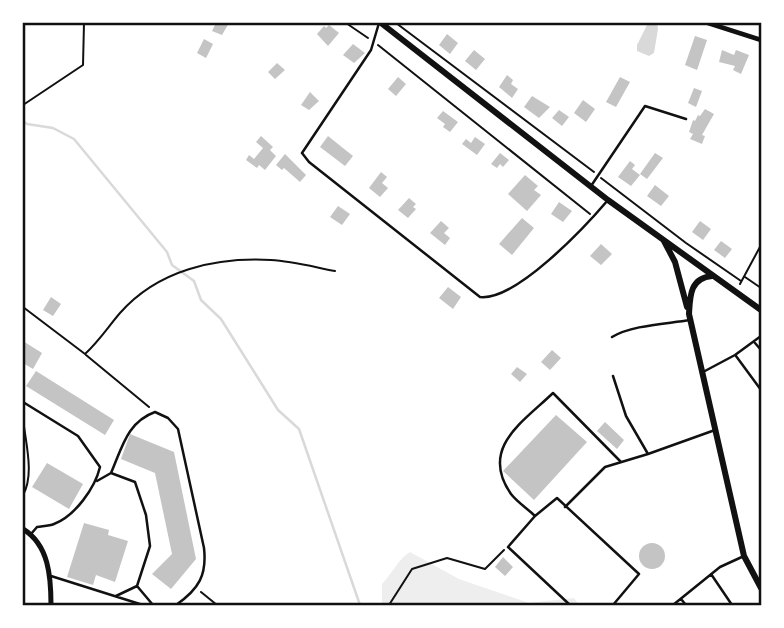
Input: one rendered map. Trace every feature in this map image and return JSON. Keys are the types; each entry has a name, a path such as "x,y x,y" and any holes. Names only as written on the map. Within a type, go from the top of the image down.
{"main road":[{"path":"380,23 608,200 761,310"},
{"path":"664,239 675,262 703,372 744,556 761,588"},
{"path":"689,317 690,294 694,284 703,277 712,276"}],"street":[{"path":"708,23 761,40"},
{"path":"23,529 31,534 41,549 51,576 51,605"}],"lane":[{"path":"380,23 371,50 302,153 309,162 480,297 489,298 512,288 559,251 608,200"},
{"path":"591,186 645,106 686,119"},
{"path":"612,337 625,329 689,317"},
{"path":"703,372 755,343 761,336"},
{"path":"755,343 761,350"},
{"path":"735,355 761,390"},
{"path":"613,376 626,416 648,454"},
{"path":"535,516 512,495 499,470 502,444 553,393 621,462"},
{"path":"23,402 78,436 100,467 97,481"},
{"path":"31,534 37,527 52,525 66,518 97,481 111,473 131,427 143,416 155,412 168,418 178,429 206,567 195,587 176,605"},
{"path":"565,507 604,467 715,430"},
{"path":"111,473 135,482 146,515 150,546 137,586 116,596"},
{"path":"570,605 508,547 535,516 557,498 639,575 614,605"},
{"path":"673,605 720,567 744,556"},
{"path":"711,574 732,605"},
{"path":"51,576 143,605"},
{"path":"137,586 153,605"},
{"path":"681,599 685,605"},
{"path":"182,601 186,605"}],"path":[{"path":"23,105 83,65 84,23"},
{"path":"346,23 374,42 594,217"},
{"path":"396,23 686,243 741,281 761,245"},
{"path":"85,354 102,338 120,312 151,287 180,271 224,260 273,260 335,271"},
{"path":"744,276 761,288"},
{"path":"23,307 155,412"},
{"path":"23,418 28,472 28,486 23,495"},
{"path":"388,605 412,569 447,558 485,569 508,547"},
{"path":"195,587 217,605"}],"shaded area":[{"path":"648,23 657,23 658,29 654,53 649,56 637,51 637,45"},
{"path":"410,552 459,579 529,603 574,598 579,605 382,605 382,584"}],"building":[{"path":"216,23 229,23 222,35 212,31"},
{"path":"329,25 339,33 328,46 317,34 324,26 326,28"},
{"path":"447,34 458,43 450,54 439,45"},
{"path":"695,36 707,40 697,70 685,65"},
{"path":"204,39 213,44 206,58 197,53"},
{"path":"353,44 365,53 354,63 343,55"},
{"path":"474,50 485,59 476,70 465,61"},
{"path":"722,50 734,55 736,50 749,55 741,74 733,70 735,66 719,62"},
{"path":"277,63 285,70 275,79 268,72"},
{"path":"507,75 513,80 511,84 518,89 512,98 499,87"},
{"path":"398,77 406,84 396,96 388,89"},
{"path":"620,77 630,82 616,107 606,102"},
{"path":"694,88 702,91 696,107 688,103"},
{"path":"310,92 319,101 309,110 301,105"},
{"path":"532,96 550,107 539,118 524,107"},
{"path":"583,100 595,109 586,122 574,113"},
{"path":"705,109 714,114 702,135 705,136 702,144 690,139 693,134 689,132 693,120"},
{"path":"559,110 569,117 562,126 552,118"},
{"path":"443,111 458,122 450,132 437,118"},
{"path":"261,136 273,147 270,150 276,156 265,170 246,160 249,155 254,159 263,148 256,142"},
{"path":"328,136 353,156 345,166 320,147"},
{"path":"475,137 485,144 477,155 462,144 466,139 471,143"},
{"path":"500,153 509,160 503,167 500,164 497,168 491,164"},
{"path":"655,153 663,158 647,179 640,174"},
{"path":"285,154 306,175 300,182 284,168 282,170 276,165"},
{"path":"630,161 635,165 632,169 640,175 631,186 618,177"},
{"path":"381,172 387,177 382,183 388,188 380,197 369,188"},
{"path":"525,175 538,186 534,190 541,195 527,211 508,194"},
{"path":"655,185 669,196 661,206 647,196"},
{"path":"409,198 416,204 413,207 416,209 408,218 398,210"},
{"path":"559,202 572,211 563,222 551,214"},
{"path":"338,206 350,214 342,225 330,217"},
{"path":"522,218 534,228 512,255 499,244"},
{"path":"441,221 449,228 444,233 450,238 445,245 430,233"},
{"path":"700,221 711,229 703,240 692,232"},
{"path":"721,241 732,249 725,258 714,250"},
{"path":"601,244 612,254 601,265 590,256"},
{"path":"448,287 461,297 453,309 439,298"},
{"path":"51,297 61,304 53,316 43,310"},
{"path":"23,341 42,353 33,369 23,363"},
{"path":"552,350 561,358 550,370 541,362"},
{"path":"517,367 527,374 520,382 511,374"},
{"path":"36,371 114,420 105,435 26,386"},
{"path":"556,415 587,442 534,500 503,471"},
{"path":"605,422 624,440 617,449 597,431"},
{"path":"130,434 174,452 196,559 171,589 152,574 172,554 155,473 121,459"},
{"path":"47,463 83,484 69,509 32,487"},
{"path":"84,523 109,530 108,535 128,541 115,582 96,575 93,585 67,577"},
{"path":"652,543 661,547 665,556 661,565 652,569 643,565 639,556 643,547"},
{"path":"503,557 513,567 505,576 495,567"}],"waterway":[{"path":"23,121 53,128 74,139 167,252 172,265 194,281 201,300 221,319 278,410 299,429 360,605"}]}
